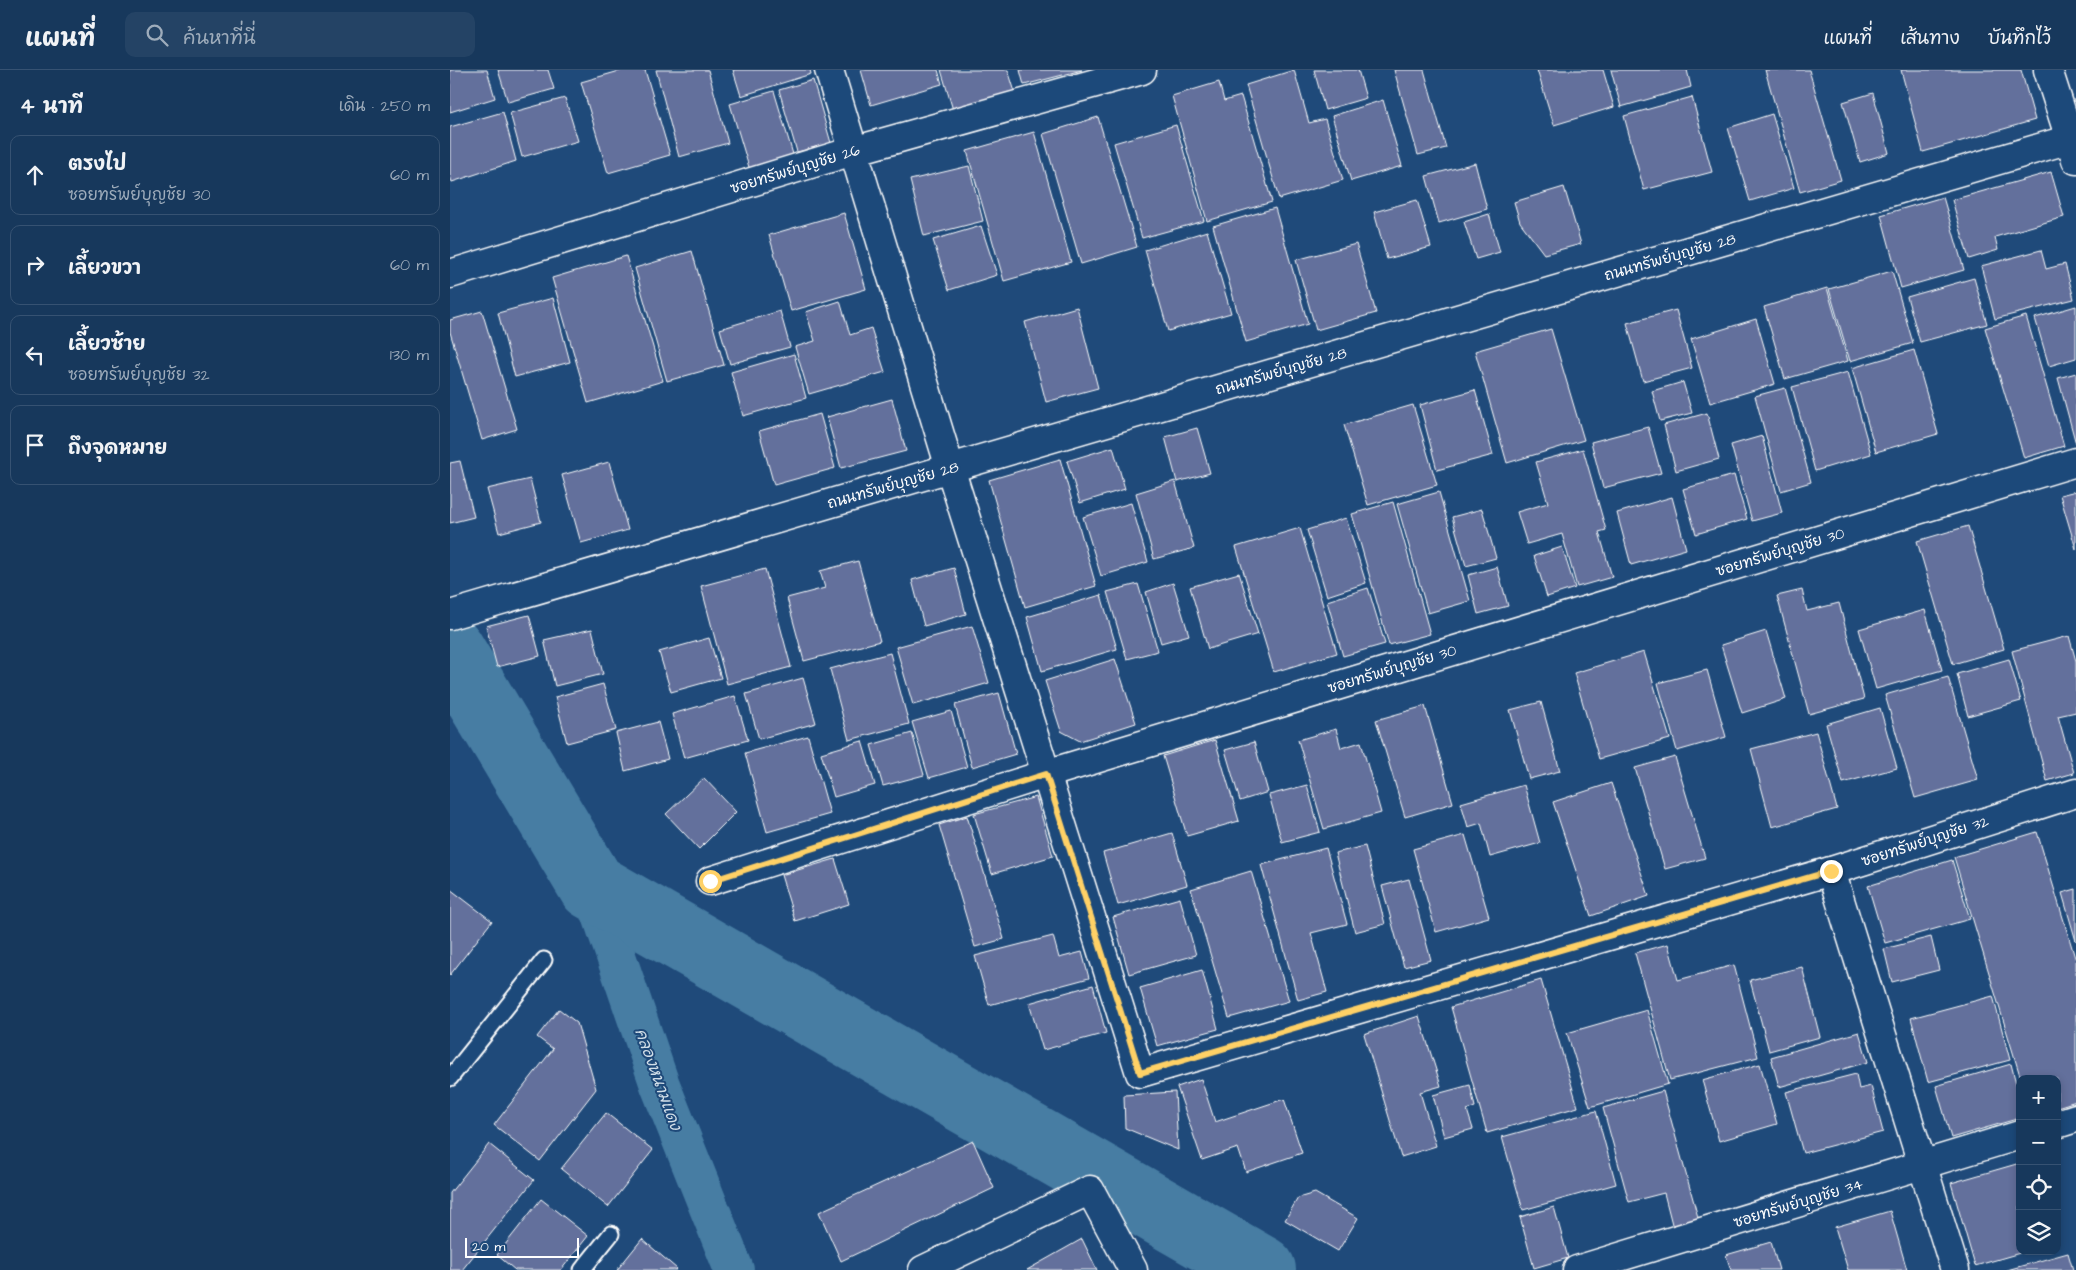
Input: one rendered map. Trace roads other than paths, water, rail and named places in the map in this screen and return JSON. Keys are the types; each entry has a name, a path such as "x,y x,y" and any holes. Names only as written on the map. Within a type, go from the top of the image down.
{"street":[{"path":"829,70 950,468 1046,774"},
{"name":"ซอยทรัพย์บุญชัย 26","path":"450,274 853,151 1142,70"},
{"path":"2048,70 2074,146"},
{"name":"ถนนทรัพย์บุญชัย 28","path":"450,615 950,468 2074,146"},
{"name":"ซอยทรัพย์บุญชัย 30","path":"710,881 1046,774 2076,462"},
{"name":"ซอยทรัพย์บุญชัย 32","path":"1046,774 1140,1073 1831,871 2076,793"},
{"path":"1831,871 1921,1166 1955,1270"},
{"path":"2061,1123 2076,1118"},
{"name":"ซอยทรัพย์บุญชัย 34","path":"1577,1270 2016,1137"},
{"path":"923,1270 1090,1190 1133,1270"}],"lane":[{"path":"450,1078 544,960"},
{"path":"582,1270 611,1234"}],"waterway":[{"path":"450,649 592,886 1262,1270"},
{"name":"คลองหนามแดง","path":"592,886 660,1085 734,1270"}]}
